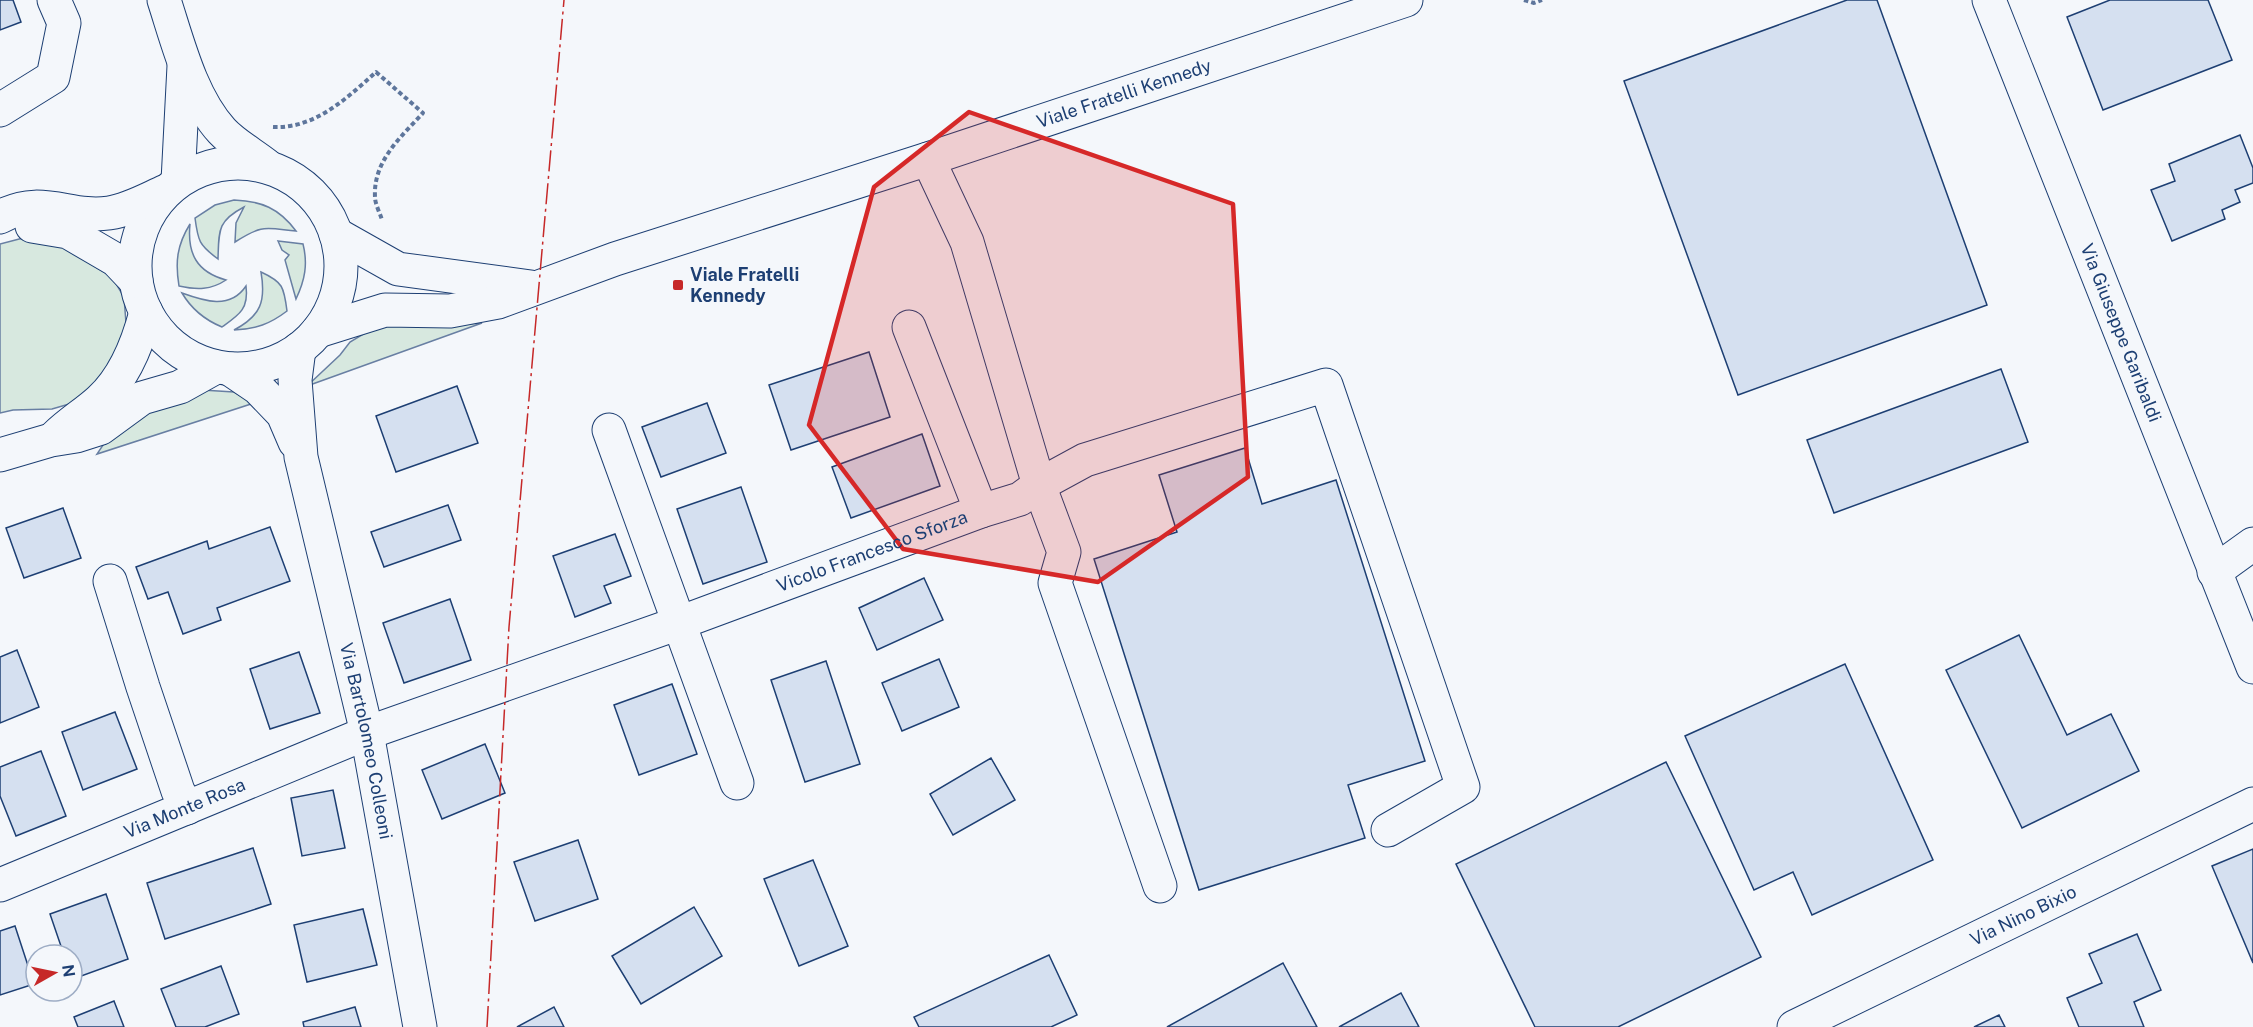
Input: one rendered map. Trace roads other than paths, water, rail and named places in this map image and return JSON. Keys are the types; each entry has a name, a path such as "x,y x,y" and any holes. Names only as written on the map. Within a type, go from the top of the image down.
{"street":[{"path":"0,110 53,77 64,23 54,0"},
{"path":"164,0 184,62 205,106 222,131 266,165"},
{"name":"Viale Fratelli Kennedy","path":"309,340 334,306 341,277 336,234 328,214 310,191 288,174 266,165 231,162 194,172 172,186 150,211 141,228 135,257 136,281 146,312 156,329 172,345 189,357 223,368 249,369 268,365 309,340 385,310 450,311 498,302 625,256 928,159 1406,0"},
{"name":"Via Giuseppe Garibaldi","path":"1989,0 2160,435 2202,534 2214,572 2253,668"},
{"path":"0,217 10,211 42,205 76,212 109,213 132,206 172,186 184,62"},
{"path":"928,159 967,242 1039,485 1064,552 1055,583 1160,886"},
{"name":"Viale Fratelli Kennedy","path":"0,225 43,226 68,232 116,260 136,281"},
{"name":"Viale Fratelli Kennedy","path":"336,234 398,270 536,287"},
{"name":"Viale Fratelli Kennedy","path":"51,440 72,420 100,399 122,372 141,334 146,312"},
{"name":"Vicolo Francesco Sforza","path":"367,733 679,623 981,510 909,327"},
{"path":"301,457 295,380 309,340"},
{"path":"223,368 258,388 283,414 301,457"},
{"name":"Viale Fratelli Kennedy","path":"0,455 101,428 142,398 180,387 223,368"},
{"path":"981,510 1020,499 1039,485 1085,460 1326,385 1463,787 1389,830"},
{"path":"609,430 737,783"},
{"name":"Via Bartolomeo Colleoni","path":"301,457 367,733 420,1027"},
{"path":"2214,572 2253,544"},
{"path":"110,581 153,718 178,791 187,808"},
{"name":"Via Monte Rosa","path":"0,885 367,733"},
{"name":"Via Nino Bixio","path":"1794,1027 2253,804"}],"place":[{"name":"Viale Fratelli Kennedy","path":"678,285"}]}
